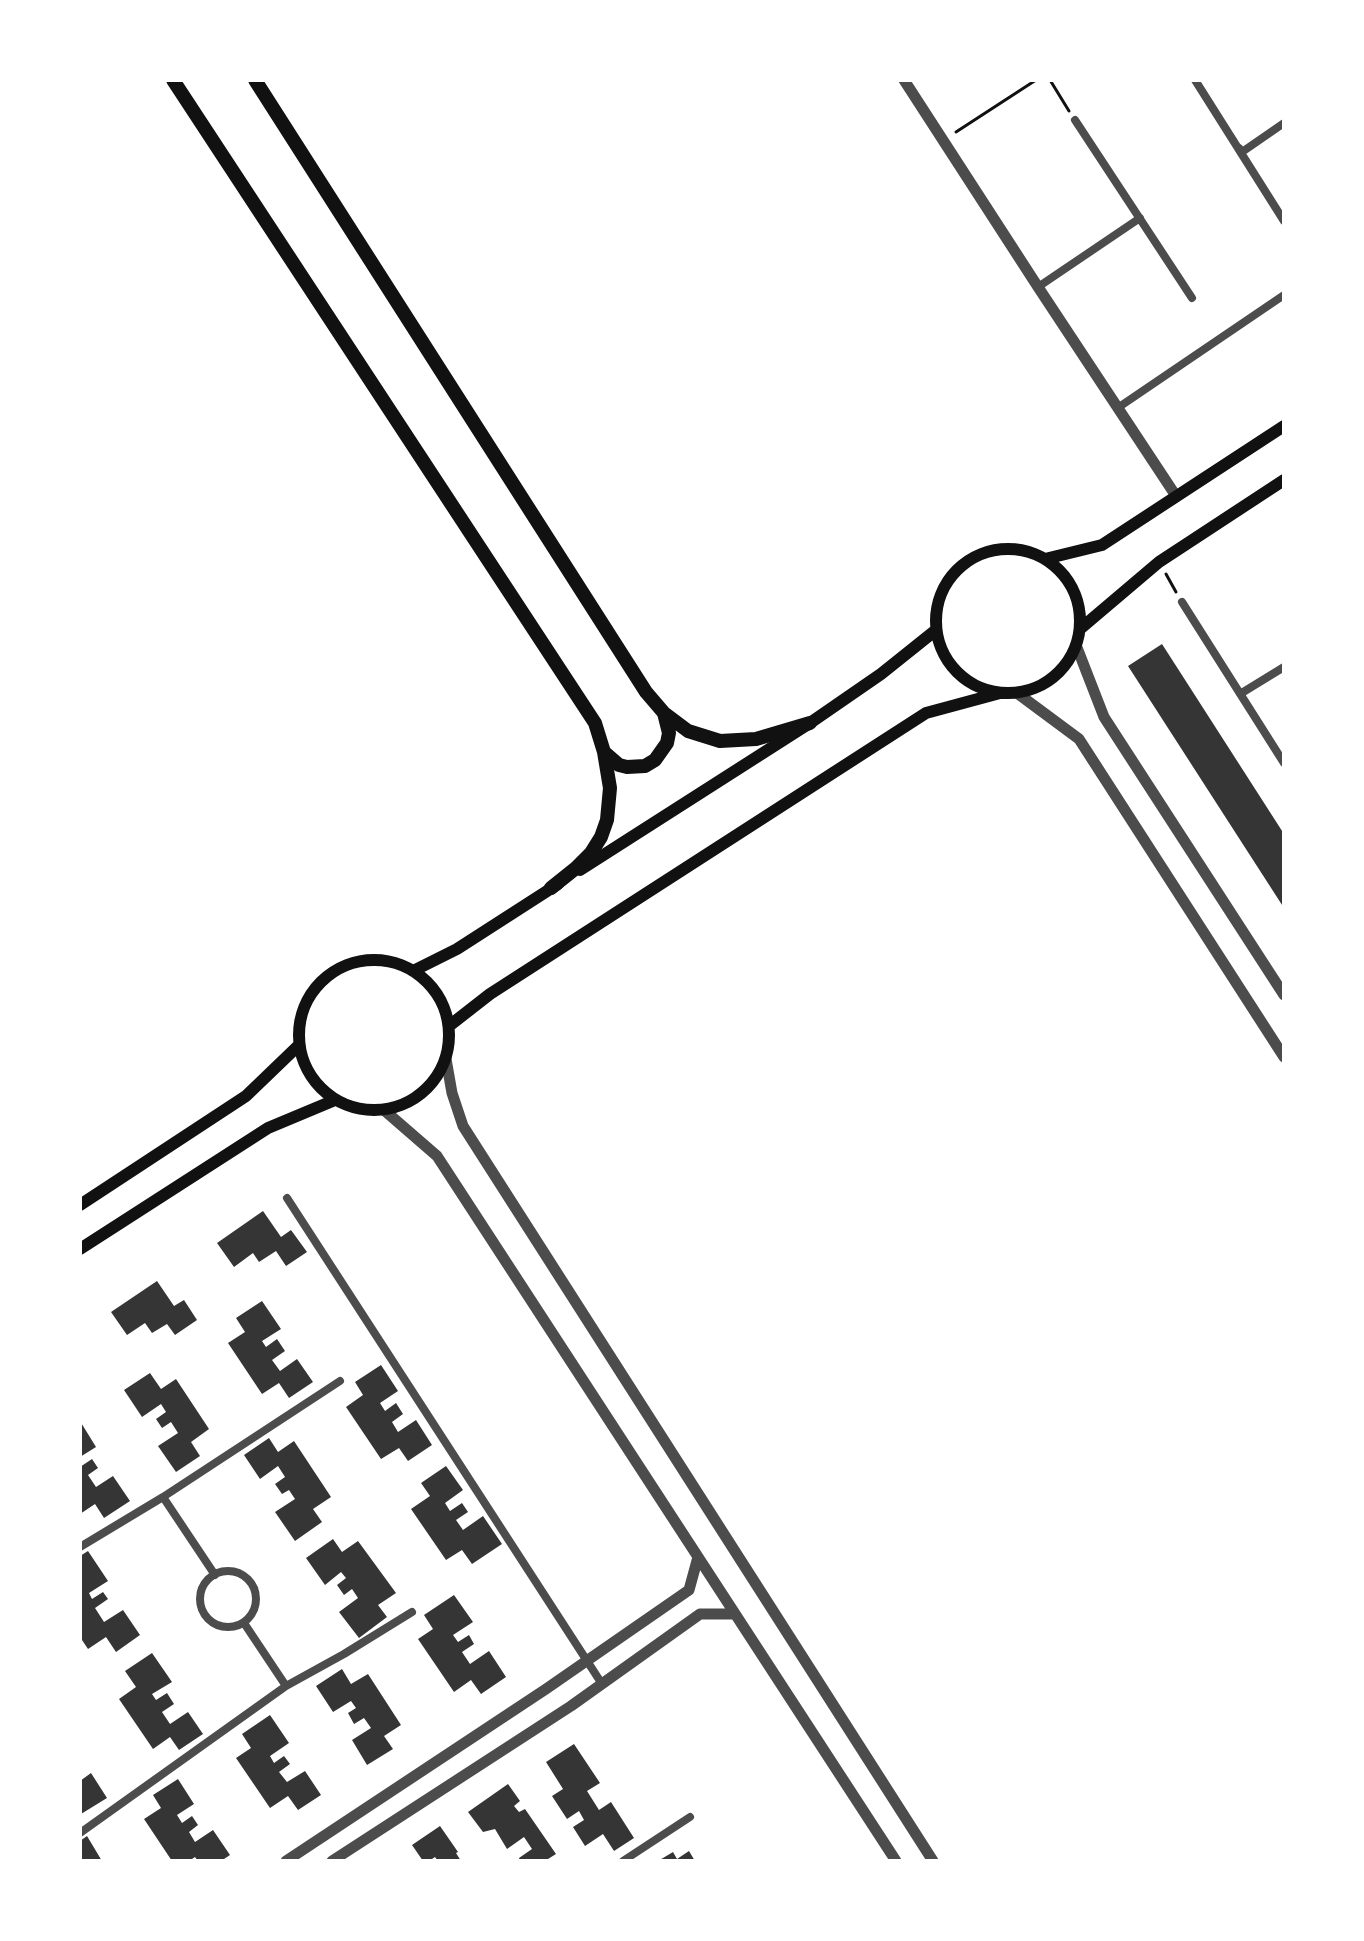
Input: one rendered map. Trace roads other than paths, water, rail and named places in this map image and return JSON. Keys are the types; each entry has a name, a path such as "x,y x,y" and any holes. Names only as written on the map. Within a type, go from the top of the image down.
{"main road":[{"path":"173,80 595,723 604,752 609,796 607,820 591,853 551,888"},
{"path":"255,80 646,692 664,713 688,731 720,741 756,739 810,723"},
{"path":"1045,559 1102,545 1284,426"},
{"path":"1080,629 1159,562 1284,480"},
{"path":"1006,549 1030,552 1058,569 1075,596 1080,629 1069,659 1047,682 1017,693 1000,693 985,689 957,673 940,646 936,614 939,598 956,571 982,553 1006,549"},
{"path":"413,971 457,949 810,723 881,674 936,630"},
{"path":"449,1026 490,994 926,713 1000,693"},
{"path":"604,752 619,765 627,767 645,766 655,760 667,743 669,733 664,713"},
{"path":"364,960 398,964 427,981 445,1010 449,1026 446,1059 439,1075 408,1103 384,1110 359,1109 335,1100 311,1076 299,1045 299,1028 310,996 333,972 364,960"},
{"path":"80,1205 246,1096 299,1045"},
{"path":"80,1249 249,1139 335,1100"}],"street":[{"path":"904,80 1176,496"},
{"path":"1195,80 1242,152 1284,123"},
{"path":"1195,80 1284,221"},
{"path":"1075,120 1192,298"},
{"path":"1038,287 1140,218"},
{"path":"1119,407 1284,295"},
{"path":"1182,602 1284,763"},
{"path":"1076,645 1104,717 1284,995"},
{"path":"1240,694 1284,667"},
{"path":"1017,693 1079,739 1284,1057"},
{"path":"446,1059 452,1093 463,1126 933,1861"},
{"path":"384,1110 437,1156 896,1861"},
{"path":"287,1198 602,1684"},
{"path":"80,1547 163,1497 340,1381"},
{"path":"163,1497 215,1575"},
{"path":"286,1861 689,1590 698,1557"},
{"path":"228,1571 242,1575 252,1585 256,1598 253,1612 244,1623 235,1627 215,1624 202,1610 202,1590 215,1575 228,1571"},
{"path":"80,1833 286,1686 412,1612"},
{"path":"332,1861 571,1706 700,1614 735,1614"},
{"path":"244,1623 286,1686"},
{"path":"623,1861 690,1817"}]}
